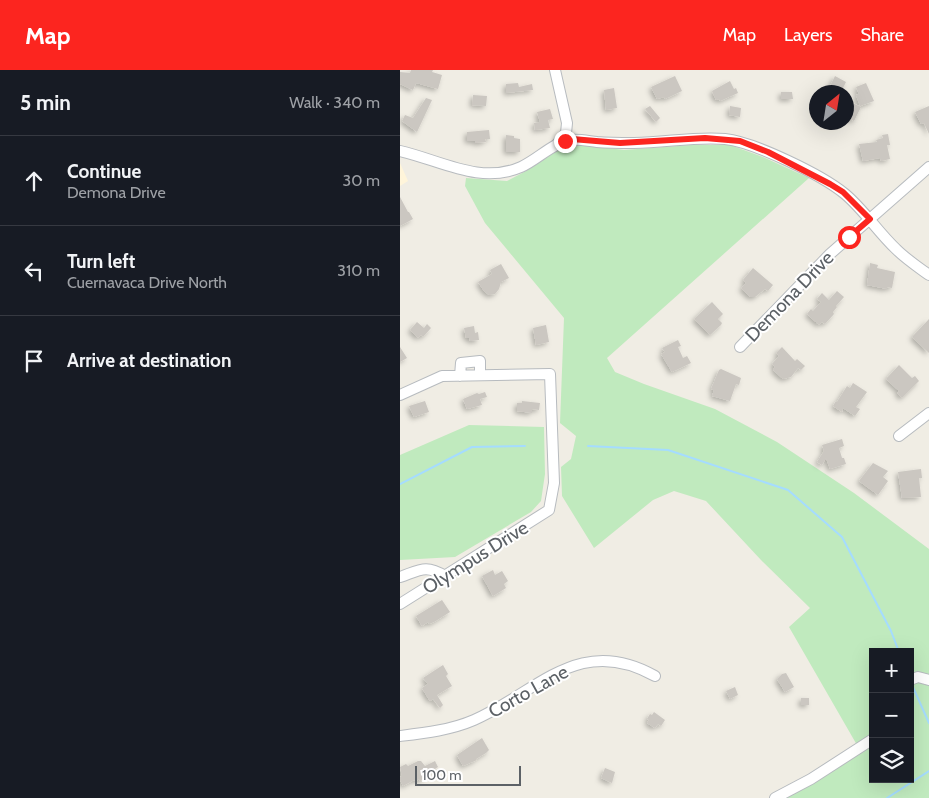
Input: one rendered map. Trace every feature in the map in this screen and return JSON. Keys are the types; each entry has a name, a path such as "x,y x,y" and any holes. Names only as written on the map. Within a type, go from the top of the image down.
{"street":[{"path":"555,70 567,123 566,133 557,145"},
{"path":"400,151 468,172 485,174 517,169 532,162 557,145 572,139 620,143 705,138 740,141 768,152 843,192 895,248 929,275"},
{"name":"Demona Drive","path":"740,347 830,254 929,167"},
{"name":"Olympus Drive","path":"400,395 442,376 550,374 554,483 550,510 400,604"},
{"path":"899,436 929,413"},
{"path":"400,578 425,569 434,570 445,576"},
{"name":"Corto Lane","path":"400,736 440,731 474,720 554,673 580,663 615,662 634,666 655,676"},
{"path":"914,678 918,677 929,680"},
{"path":"775,798 811,779 869,742"}],"shaded area":[{"path":"400,163 408,181 400,186"}],"green space":[{"path":"583,145 624,150 691,145 730,145 763,157 809,178 607,358 615,372 715,409 777,442 854,493 929,549 929,798 787,798 861,752 789,627 810,608 761,560 706,501 674,491 653,500 594,548 562,496 561,467 571,459 576,436 560,423 564,318 485,223 465,186 466,178 507,181 560,149"},
{"path":"469,425 544,427 545,474 541,501 531,512 455,557 400,560 400,455"}],"building":[{"path":"411,70 433,70 432,72 442,75 438,89 416,83 413,90 400,84 400,72 410,73"},
{"path":"675,76 682,91 665,99 664,97 657,99 651,87"},
{"path":"835,76 846,82 844,85 830,85"},
{"path":"730,81 738,93 720,101 719,99 716,100 712,91"},
{"path":"518,83 519,87 532,84 533,90 506,93 506,84"},
{"path":"866,83 874,101 860,106 856,95 859,94 856,87"},
{"path":"614,88 617,108 606,110 604,90"},
{"path":"781,92 792,92 793,99 781,99"},
{"path":"473,95 487,96 486,106 472,105"},
{"path":"426,98 432,100 417,132 402,121 405,115 413,118"},
{"path":"854,104 861,107 854,121"},
{"path":"650,106 660,118 656,122 645,109"},
{"path":"730,106 741,108 740,117 729,115"},
{"path":"929,106 929,134 924,123 921,124 915,112"},
{"path":"550,109 553,119 548,120 550,128 535,130 534,123 540,122 537,112"},
{"path":"489,130 490,139 485,139 486,142 475,143 475,141 467,141 467,132"},
{"path":"888,134 890,145 887,145 890,159 881,161 880,158 863,161 859,144 877,142 876,140 883,138 882,135"},
{"path":"506,135 520,139 520,152 506,152"},
{"path":"400,197 413,219 400,226"},
{"path":"870,263 878,265 877,268 895,272 892,288 887,287 887,289 867,285"},
{"path":"501,264 509,278 501,282 495,294 489,295 478,282 492,274 490,270"},
{"path":"753,268 773,285 768,291 765,289 755,297 750,297 741,288 746,283 743,280"},
{"path":"837,291 844,297 836,306 834,314 825,324 822,322 819,325 807,314 811,309 813,311 821,302 817,299 822,293 829,300"},
{"path":"712,302 723,314 718,319 722,323 721,325 710,335 694,319"},
{"path":"929,319 929,353 912,337"},
{"path":"417,322 424,328 427,324 431,328 423,337 421,335 418,338 410,330"},
{"path":"546,325 549,342 536,345 533,328"},
{"path":"474,326 475,333 478,332 479,340 470,341 469,338 466,338 464,328"},
{"path":"678,340 681,346 678,347 683,358 687,356 691,363 672,372 661,354 665,352 662,348"},
{"path":"400,347 407,358 400,362"},
{"path":"782,347 795,361 797,359 805,366 801,370 798,368 791,377 783,379 773,370 775,367 772,364 779,356 776,353"},
{"path":"899,365 912,378 915,376 919,381 902,398 897,393 899,391 886,379"},
{"path":"721,369 741,378 739,385 736,384 730,401 712,396 714,390 711,389"},
{"path":"853,383 867,392 856,407 860,409 855,416 843,408 842,412 833,406 847,386 850,388"},
{"path":"485,392 487,397 480,399 482,405 467,409 463,399"},
{"path":"425,401 429,412 414,417 409,406"},
{"path":"522,401 540,403 539,410 532,409 532,413 517,411 517,403 522,403"},
{"path":"842,439 844,446 839,448 846,464 830,469 826,458 822,465 817,462 824,451 822,445"},
{"path":"873,463 888,471 883,477 888,481 878,495 859,481"},
{"path":"921,469 922,478 919,478 921,497 902,498 898,472"},
{"path":"493,570 495,575 502,571 508,581 504,584 506,588 493,596 482,576"},
{"path":"442,600 450,612 434,622 429,624 428,622 422,626 416,616"},
{"path":"443,665 448,674 446,676 452,686 437,695 443,705 440,708 433,699 430,701 422,688 428,684 423,678"},
{"path":"786,673 794,687 785,692 777,679"},
{"path":"735,687 738,695 730,699 726,691"},
{"path":"801,698 809,698 809,705 801,705"},
{"path":"654,712 665,720 661,726 658,724 655,728 647,723 650,714 652,715"},
{"path":"482,738 489,750 477,760 463,766 457,755"},
{"path":"421,761 425,766 435,761 438,767 425,775 426,777 420,781 419,779 414,780 403,786 400,780 402,776 400,767 406,764 408,766"},
{"path":"605,768 615,772 612,783 601,778"}],"waterway":[{"path":"400,484 472,447 525,446"},
{"path":"588,446 668,450 788,490 842,537 891,631 897,648"},
{"path":"914,689 929,723"},
{"path":"887,798 929,771"}],"route":[{"path":"565,141 572,139 597,142 639,143 705,138 740,141 768,152 843,192 870,219 849,237"}]}
